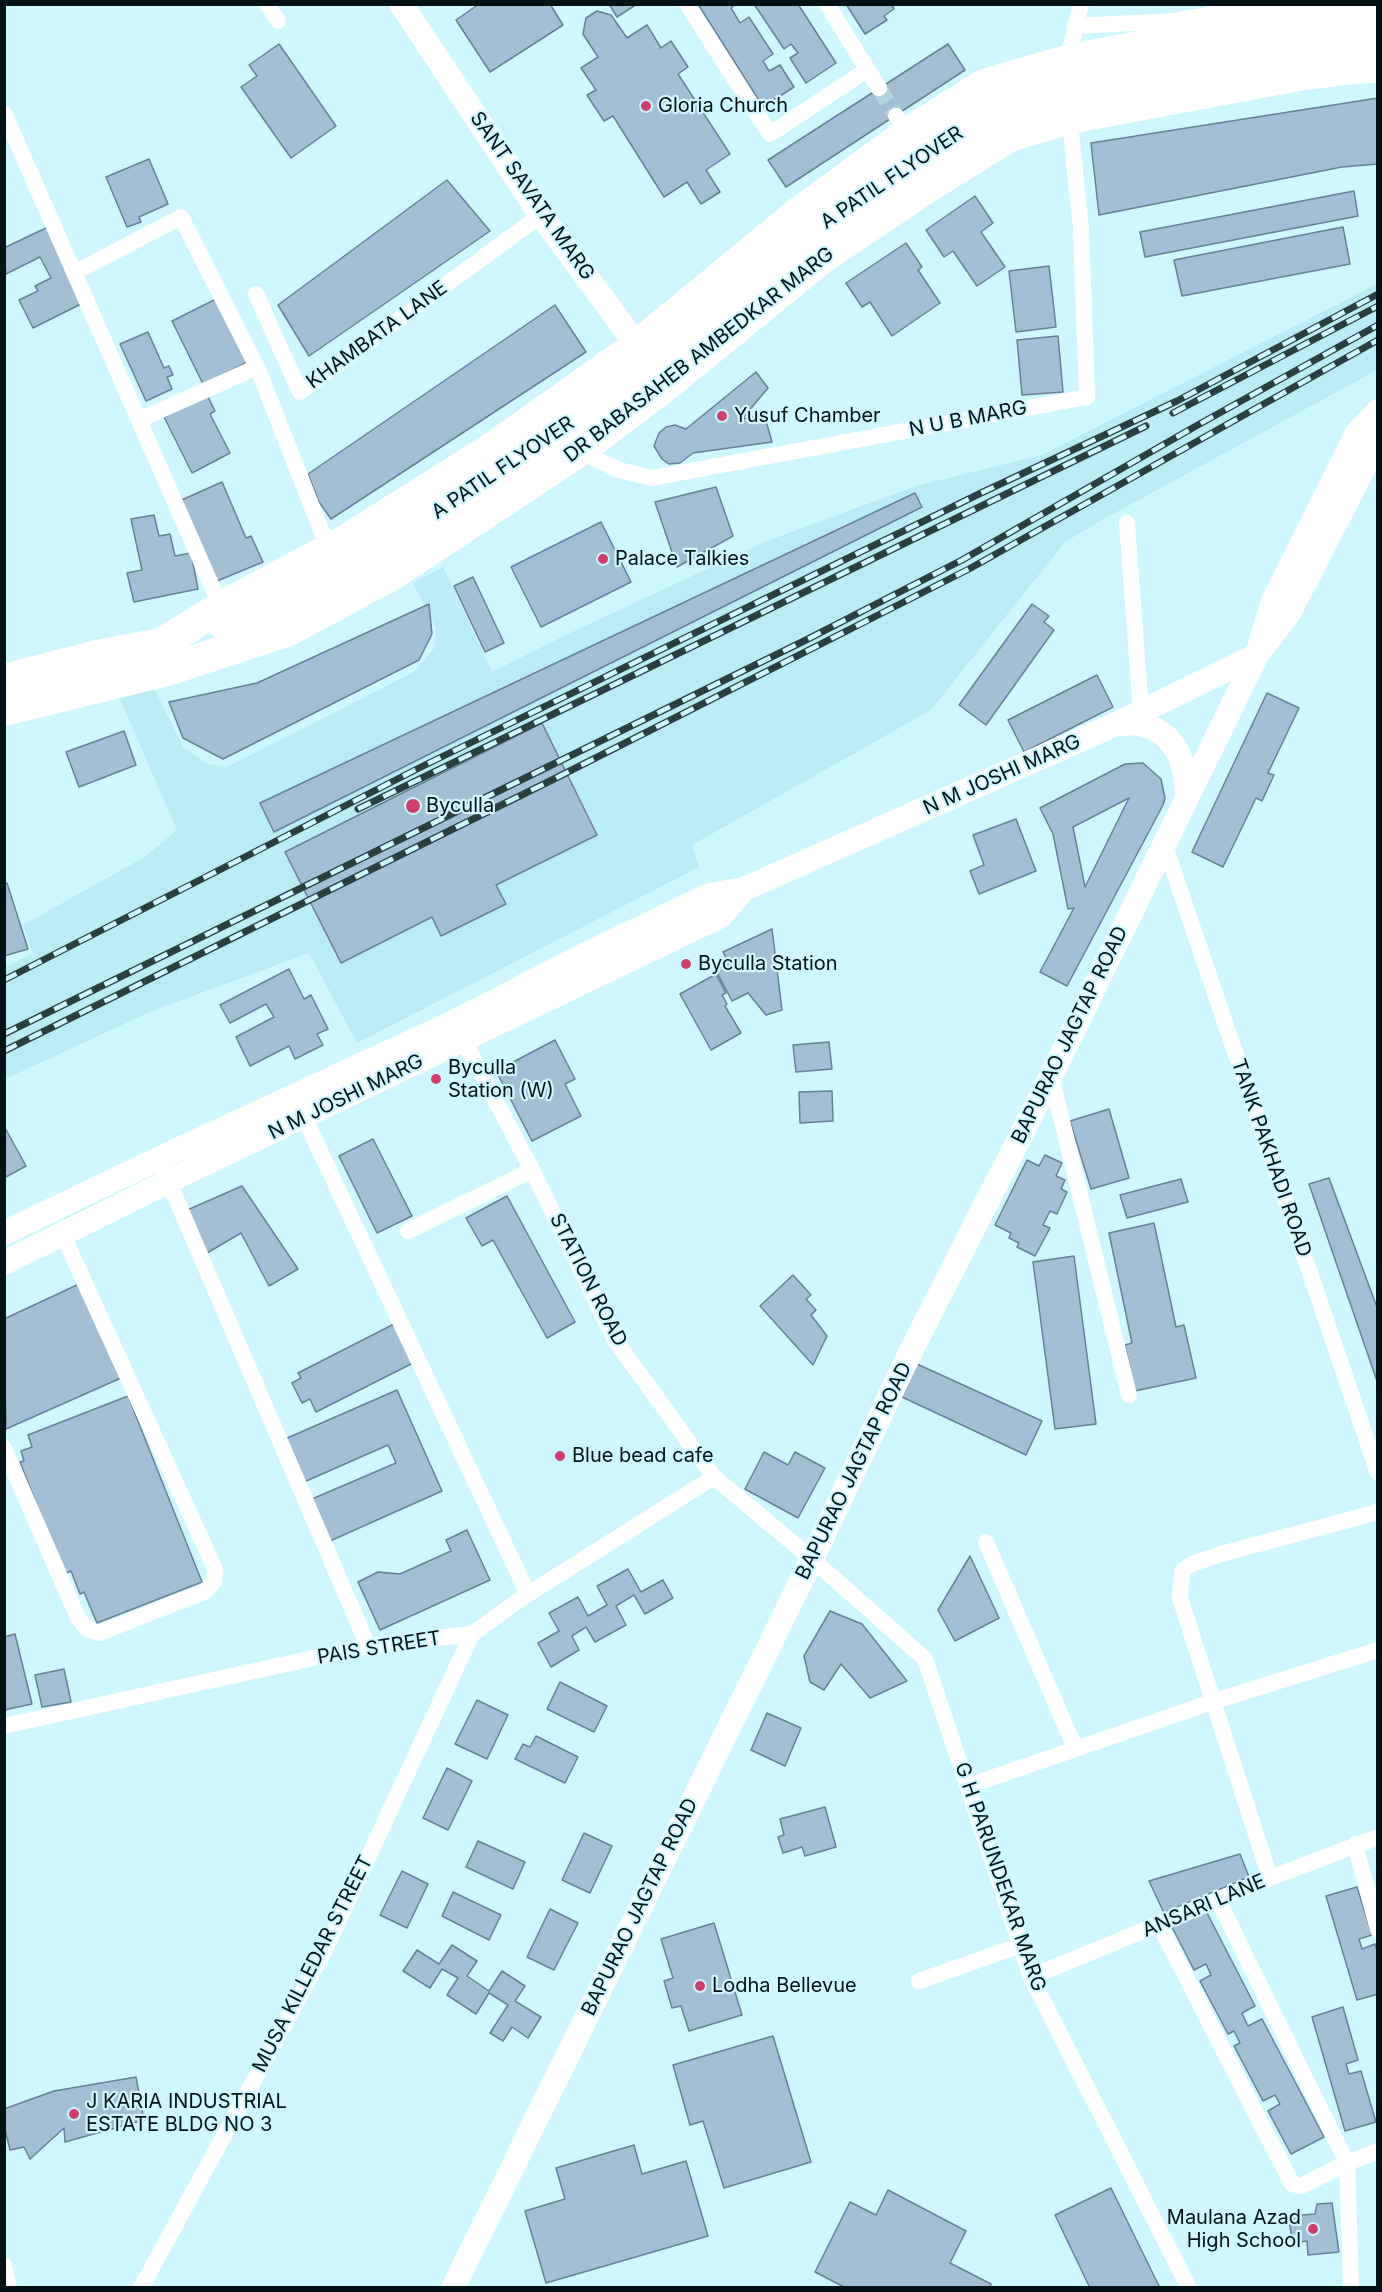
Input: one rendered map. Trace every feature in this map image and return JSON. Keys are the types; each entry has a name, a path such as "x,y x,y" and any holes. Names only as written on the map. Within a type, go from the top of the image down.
{"highway":[{"path":"224,615 491,449 638,345 902,125 984,86 1066,61 1263,15 1377,12"},
{"name":"A PATIL FLYOVER","path":"4,680 97,656 161,644 224,615 287,600 362,560 504,470 639,374 812,234 983,117 1009,106 1055,93 1295,49 1377,40"},
{"name":"DR BABASAHEB AMBEDKAR MARG","path":"4,710 166,670 289,630 393,574 579,451 666,385 823,257 929,186 1010,136 1069,118 1299,75 1377,67"}],"main road":[{"name":"SANT SAVATA MARG","path":"401,4 541,215 666,385"},
{"path":"1257,655 1272,603 1357,433 1377,411"},
{"name":"N M JOSHI MARG","path":"8,1232 160,1158 459,1031 721,916 744,889 1116,724 1257,655 1289,613 1377,441"},
{"name":"BAPURAO JAGTAP ROAD","path":"453,2288 812,1559 913,1347 1051,1076 1257,655"},
{"path":"1116,724 1143,724 1162,734 1176,749 1186,770 1187,796"},
{"name":"N M JOSHI MARG","path":"13,1258 304,1117 459,1031"},
{"path":"8,1232 13,1258"}],"street":[{"path":"267,4 278,21"},
{"path":"687,4 770,134 867,70"},
{"path":"827,4 879,88"},
{"path":"1069,118 1066,61 1081,4"},
{"path":"1075,26 1263,15"},
{"path":"4,113 224,615"},
{"name":"N U B MARG","path":"579,451 619,470 652,478 1087,397 1081,229 1069,118"},
{"name":"KHAMBATA LANE","path":"255,294 300,392 541,215"},
{"path":"74,273 181,217 257,367 328,550"},
{"path":"139,420 257,367"},
{"path":"1127,523 1141,711"},
{"name":"TANK PAKHADI ROAD","path":"1164,843 1377,1473"},
{"name":"STATION ROAD","path":"459,1031 532,1170 615,1340 714,1477 812,1559"},
{"path":"1051,1076 1129,1395"},
{"path":"304,1117 528,1593"},
{"path":"160,1158 368,1646"},
{"path":"408,1231 532,1170"},
{"path":"4,1448 78,1618 87,1629 99,1634 206,1591 214,1581 215,1569 62,1233"},
{"name":"PAIS STREET","path":"4,1726 368,1646 472,1634 528,1593 714,1477"},
{"path":"1270,1878 1215,1701 1180,1598 1182,1571 1192,1564 1221,1554 1377,1512"},
{"path":"986,1542 1075,1748"},
{"name":"G H PARUNDEKAR MARG","path":"812,1559 925,1659 1031,1977 1189,2288"},
{"name":"MUSA KILLEDAR STREET","path":"141,2288 326,1948 472,1634"},
{"path":"968,1786 1215,1701 1377,1650"},
{"name":"ANSARI LANE","path":"1031,1977 1270,1878 1377,1837"},
{"path":"1355,1844 1377,1930"},
{"path":"1218,1900 1347,2163 1351,2288"},
{"path":"1159,1924 1292,2184 1301,2186 1377,2151"},
{"path":"919,1981 1021,1945"},
{"path":"4,2265 9,2288"}],"shaded area":[{"path":"1377,284 1377,370 1065,542 931,710 692,845 699,867 357,1043 309,953 152,1011 5,1079 5,967 33,953 23,925 145,857 177,830 120,699 154,688 183,747 208,764 227,767 414,672 435,647 436,628 413,583 443,567 492,672 767,541 916,486 1042,455"}],"building":[{"path":"479,4 550,4 563,25 490,72 456,20"},
{"path":"609,4 637,4 617,17"},
{"path":"698,4 736,4 731,8 740,23 749,17 773,54 763,61 769,71 780,65 794,87 763,107"},
{"path":"754,4 798,4 836,63 806,83 790,58 798,53 791,44 784,49"},
{"path":"846,4 891,4 894,9 884,16 887,20 865,34"},
{"name":"Gloria Church","path":"597,11 611,15 627,38 647,25 661,48 671,41 688,67 678,74 730,154 706,170 720,192 701,204 687,182 664,197 613,116 604,121 587,95 596,90 581,68 598,57 583,34 586,18"},
{"path":"279,44 336,126 291,158 241,87 257,76 249,65"},
{"path":"948,44 965,70 786,187 768,160"},
{"path":"1378,98 1378,164 1342,167 1099,215 1091,143"},
{"path":"149,159 168,204 139,217 141,222 127,227 106,177"},
{"path":"447,180 490,231 309,356 278,305"},
{"path":"1354,191 1358,216 1145,257 1140,232"},
{"path":"975,196 993,223 981,232 1005,267 977,286 953,251 944,257 926,230"},
{"path":"48,227 85,302 33,328 19,300 38,291 35,286 51,278 40,257 6,274 4,248"},
{"path":"1343,227 1350,264 1182,296 1174,260"},
{"path":"906,243 922,267 918,270 940,303 892,336 870,302 862,307 846,283"},
{"path":"1049,266 1056,327 1016,332 1009,271"},
{"path":"216,299 248,362 203,384 172,321"},
{"path":"555,305 586,352 331,519 319,502 308,474"},
{"path":"148,332 164,368 169,366 173,375 167,377 172,389 146,401 120,344"},
{"path":"1058,336 1063,392 1022,395 1017,340"},
{"name":"Yusuf Chamber","path":"756,372 768,388 742,419 764,414 772,442 693,453 680,463 669,464 662,459 654,446 659,433 666,427 675,425 686,429"},
{"path":"207,395 215,411 210,414 230,453 192,473 164,417"},
{"path":"222,482 246,538 251,536 263,562 217,581 177,502"},
{"path":"716,487 733,536 677,567 655,502"},
{"path":"915,493 922,507 274,832 260,803"},
{"path":"154,515 159,536 170,534 175,556 191,553 198,589 134,602 127,573 142,570 131,519"},
{"path":"601,522 631,582 541,627 511,567"},
{"path":"473,577 504,643 485,652 454,586"},
{"path":"429,604 432,634 419,660 223,759 183,738 169,702 257,683"},
{"path":"1032,604 1049,616 1044,622 1054,630 986,725 959,705"},
{"path":"1097,675 1113,707 1024,752 1008,720"},
{"path":"1267,693 1299,708 1268,773 1274,775 1262,801 1256,798 1223,867 1192,852"},
{"path":"542,723 597,835 496,885 506,904 441,936 432,917 341,963 285,852"},
{"path":"124,731 136,765 79,787 66,752"},
{"path":"1143,763 1161,779 1165,798 1067,986 1040,972 1074,908 1068,909 1053,834 1040,808 1125,764","holes":["1129,798 1085,887 1073,827"]},
{"path":"1016,819 1036,871 979,894 970,871 984,865 973,835"},
{"path":"7,883 28,949 4,956 4,884"},
{"path":"772,929 782,1010 766,1015 748,993 732,1001 713,965 726,958 723,952"},
{"path":"289,969 304,999 311,995 328,1029 317,1034 323,1045 295,1059 289,1046 250,1066 236,1037 274,1017 266,1004 230,1023 220,1005"},
{"path":"716,974 726,993 722,995 727,1004 725,1006 741,1033 711,1050 680,994"},
{"path":"555,1040 575,1079 565,1084 581,1116 532,1141 496,1071"},
{"path":"829,1042 832,1069 796,1072 793,1045"},
{"path":"832,1091 833,1121 800,1123 799,1092"},
{"path":"1109,1109 1129,1178 1091,1189 1070,1121"},
{"path":"4,1126 26,1166 4,1178"},
{"path":"373,1139 412,1216 377,1233 339,1156"},
{"path":"1045,1155 1062,1163 1056,1176 1065,1180 1061,1189 1067,1192 1057,1214 1050,1211 1043,1225 1050,1228 1035,1256 1017,1247 1019,1243 1009,1238 1011,1233 995,1225 1027,1160 1039,1166"},
{"path":"1329,1178 1378,1310 1378,1384 1309,1184"},
{"path":"1181,1179 1188,1202 1127,1218 1120,1195"},
{"path":"242,1186 298,1269 269,1286 241,1233 207,1253 185,1211"},
{"path":"507,1196 575,1322 547,1338 493,1240 482,1246 466,1218"},
{"path":"1154,1223 1176,1327 1184,1325 1196,1378 1135,1391 1125,1345 1132,1343 1109,1233"},
{"path":"1074,1256 1096,1424 1055,1429 1033,1262"},
{"path":"793,1275 811,1295 806,1299 816,1310 811,1315 827,1336 813,1365 760,1306"},
{"path":"79,1284 121,1378 6,1429 4,1319"},
{"path":"394,1324 413,1363 316,1412 310,1399 302,1403 292,1383 301,1378 298,1373"},
{"path":"917,1364 1042,1421 1026,1455 902,1397"},
{"path":"397,1390 442,1491 330,1541 312,1499 396,1463 388,1445 304,1482 285,1439"},
{"path":"128,1396 202,1582 97,1623 84,1592 80,1594 71,1571 64,1574 20,1462 24,1461 21,1451 32,1447 28,1435"},
{"path":"764,1452 788,1465 795,1452 825,1468 798,1518 745,1489"},
{"path":"467,1530 490,1580 380,1630 358,1582 378,1572 400,1574 451,1551 446,1540"},
{"path":"970,1556 999,1618 955,1641 938,1610"},
{"path":"628,1569 641,1592 663,1580 673,1598 645,1614 634,1595 616,1606 626,1625 595,1642 586,1627 572,1636 579,1650 551,1667 538,1643 559,1631 549,1613 578,1597 588,1616 607,1605 597,1586"},
{"path":"830,1611 862,1624 907,1681 870,1698 841,1664 824,1690 810,1682 804,1656"},
{"path":"15,1634 32,1704 4,1710 4,1637"},
{"path":"64,1669 71,1702 42,1707 35,1675"},
{"path":"560,1682 607,1706 594,1732 547,1709"},
{"path":"477,1700 508,1715 487,1759 455,1744"},
{"path":"767,1713 801,1728 785,1766 751,1750"},
{"path":"536,1736 578,1757 565,1783 515,1759 523,1744 530,1747"},
{"path":"447,1768 472,1781 448,1830 423,1818"},
{"path":"825,1807 836,1847 805,1856 802,1847 783,1853 778,1837 784,1835 780,1819"},
{"path":"584,1833 612,1846 590,1893 562,1880"},
{"path":"478,1841 525,1862 513,1889 466,1867"},
{"path":"1240,1854 1249,1877 1164,1913 1149,1881"},
{"path":"402,1871 428,1884 407,1928 380,1915"},
{"path":"1357,1887 1372,1935 1359,1939 1362,1949 1375,1944 1378,1954 1378,1994 1357,2000 1326,1896"},
{"path":"453,1892 501,1915 489,1940 442,1916"},
{"path":"550,1909 578,1923 554,1970 527,1957"},
{"path":"1205,1909 1255,2006 1242,2013 1248,2026 1262,2019 1324,2137 1291,2154 1268,2111 1280,2104 1275,2095 1263,2101 1234,2046 1240,2043 1234,2031 1228,2034 1200,1981 1211,1975 1206,1964 1194,1970 1172,1927"},
{"path":"714,1923 742,2015 689,2031 681,2006 672,2008 664,1981 673,1978 661,1939"},
{"path":"452,1945 477,1961 467,1976 489,1991 502,1971 525,1986 515,2001 541,2017 528,2038 512,2027 503,2041 490,2033 508,2005 489,1993 476,2014 447,1995 458,1978 442,1969 430,1988 403,1971 417,1950 439,1964"},
{"path":"1343,2007 1358,2060 1346,2064 1349,2074 1361,2071 1376,2122 1345,2131 1312,2017"},
{"path":"773,2036 811,2162 724,2188 703,2121 690,2125 673,2065"},
{"name":"J KARIA INDUSTRIAL ESTATE BLDG NO 3","path":"136,2077 144,2120 65,2142 64,2128 30,2159 24,2147 10,2150 4,2125 4,2109 54,2091"},
{"path":"634,2145 642,2174 686,2161 708,2236 546,2283 525,2211 565,2199 556,2168"},
{"path":"1111,2188 1160,2288 1090,2288 1055,2215"},
{"path":"888,2190 966,2231 950,2263 991,2284 990,2288 846,2288 815,2272 850,2202 876,2215"},
{"name":"Maulana Azad High School","path":"1332,2203 1339,2252 1308,2255 1307,2241 1293,2243 1288,2216 1315,2214 1317,2204"}],"tunnel":[{"path":"879,88 896,116"}],"railway":[{"path":"4,980 421,767 981,493 1177,401 1378,294"},
{"path":"1173,413 1378,306"},
{"path":"4,1034 806,640 962,560 1378,325"},
{"path":"4,1051 550,781 969,569 1378,340"},
{"path":"358,809 1146,426"}],"place":[{"name":"Gloria Church","path":"646,106"},
{"name":"Yusuf Chamber","path":"722,416"},
{"name":"Palace Talkies","path":"603,559"},
{"name":"Byculla","path":"413,806"},
{"name":"Byculla Station","path":"686,964"},
{"name":"Byculla Station (W)","path":"436,1079"},
{"name":"Blue bead cafe","path":"560,1456"},
{"name":"Lodha Bellevue","path":"700,1986"},
{"name":"J KARIA INDUSTRIAL ESTATE BLDG NO 3","path":"74,2114"},
{"name":"Maulana Azad High School","path":"1313,2229"}]}
